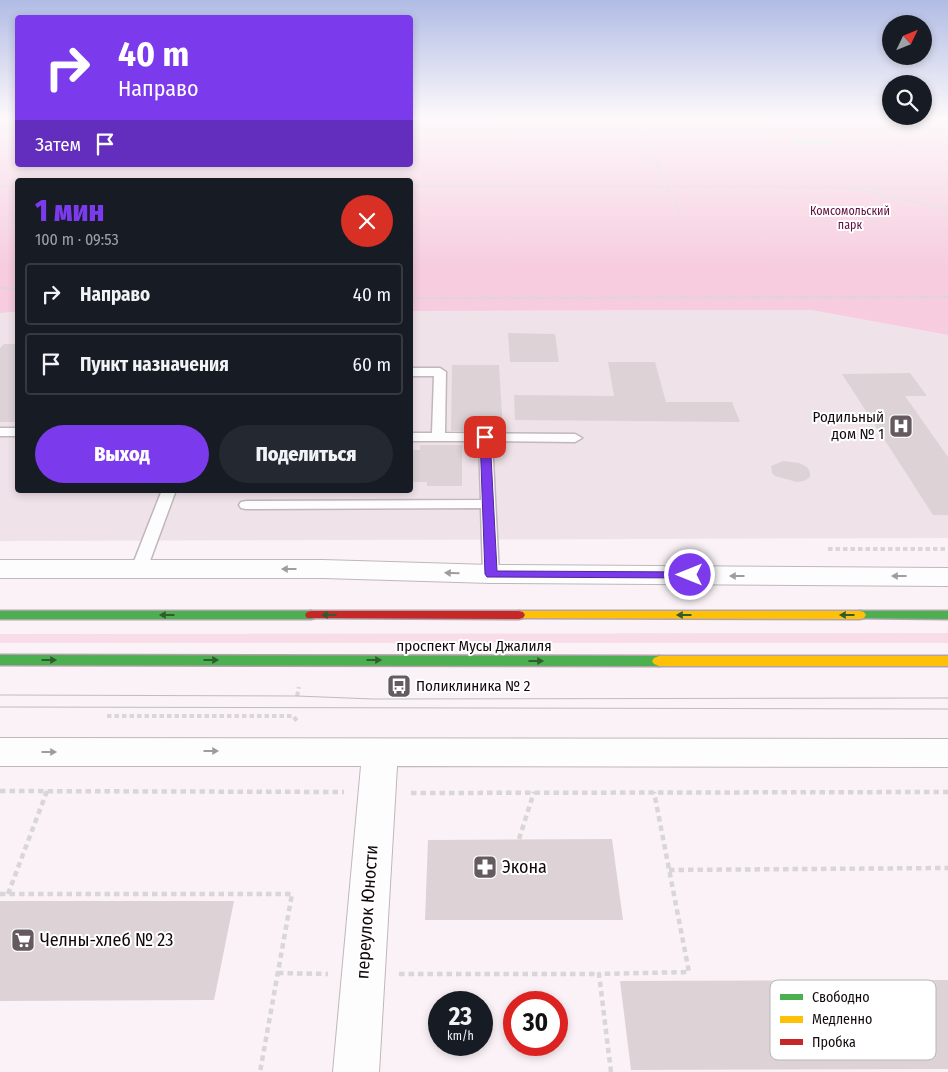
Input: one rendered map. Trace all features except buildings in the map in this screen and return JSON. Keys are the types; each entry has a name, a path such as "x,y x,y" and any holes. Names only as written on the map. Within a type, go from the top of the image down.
{"main road":[{"name":"проспект Мусы Джалиля","path":"0,615 948,615"},
{"name":"проспект Мусы Джалиля","path":"0,660 948,661"}],"street":[{"path":"0,570 332,569 491,574 948,577"},
{"path":"0,752 948,753"},
{"name":"переулок Юности","path":"356,1072 380,752"}],"lane":[{"path":"413,372 440,372 438,437"},
{"path":"0,432 15,432"},
{"path":"413,437 575,438"},
{"path":"485,437 491,574"},
{"path":"139,569 168,493"},
{"path":"246,505 488,504"}],"path":[{"path":"659,169 680,215"},
{"path":"0,186 15,186"},
{"path":"0,190 5,186"},
{"path":"413,186 948,188"},
{"path":"849,188 948,210"},
{"path":"0,288 15,289"},
{"path":"413,298 948,297"},
{"path":"297,696 300,686"},
{"path":"107,716 293,716"},
{"path":"0,791 376,793 948,792"},
{"path":"8,894 47,791"},
{"path":"519,839 534,792"},
{"path":"278,973 599,974 689,972 654,792"},
{"path":"669,870 948,868"},
{"path":"0,894 292,894 260,1072"},
{"path":"599,974 612,1072"}],"shaded area":[{"path":"811,310 948,335 948,538 0,541 0,313 15,312 15,493 413,493 413,311"},
{"path":"948,633 948,643 0,643 0,634"}],"green space":[{"name":"Комсомольский парк","path":"0,169 948,169 948,335 811,310 413,311 413,178 15,178 15,312 0,313"}],"tram line":[{"path":"0,695 297,696 373,699 948,698"},
{"path":"0,707 948,709"}],"traffic: fast":[{"path":"0,615 311,615"},
{"path":"860,615 948,615"},
{"path":"0,660 659,661"}],"traffic: slow":[{"path":"519,615 860,615"},
{"path":"659,661 948,661"}],"traffic: jam":[{"path":"311,615 519,615"}],"place":[{"name":"Родильный дом № 1","path":"901,426"},
{"name":"Поликлиника № 2","path":"399,686"},
{"name":"Экона","path":"485,867"},
{"name":"Челны-хлеб № 23","path":"23,940"}],"route":[{"path":"485,437 491,574 690,575"}]}
